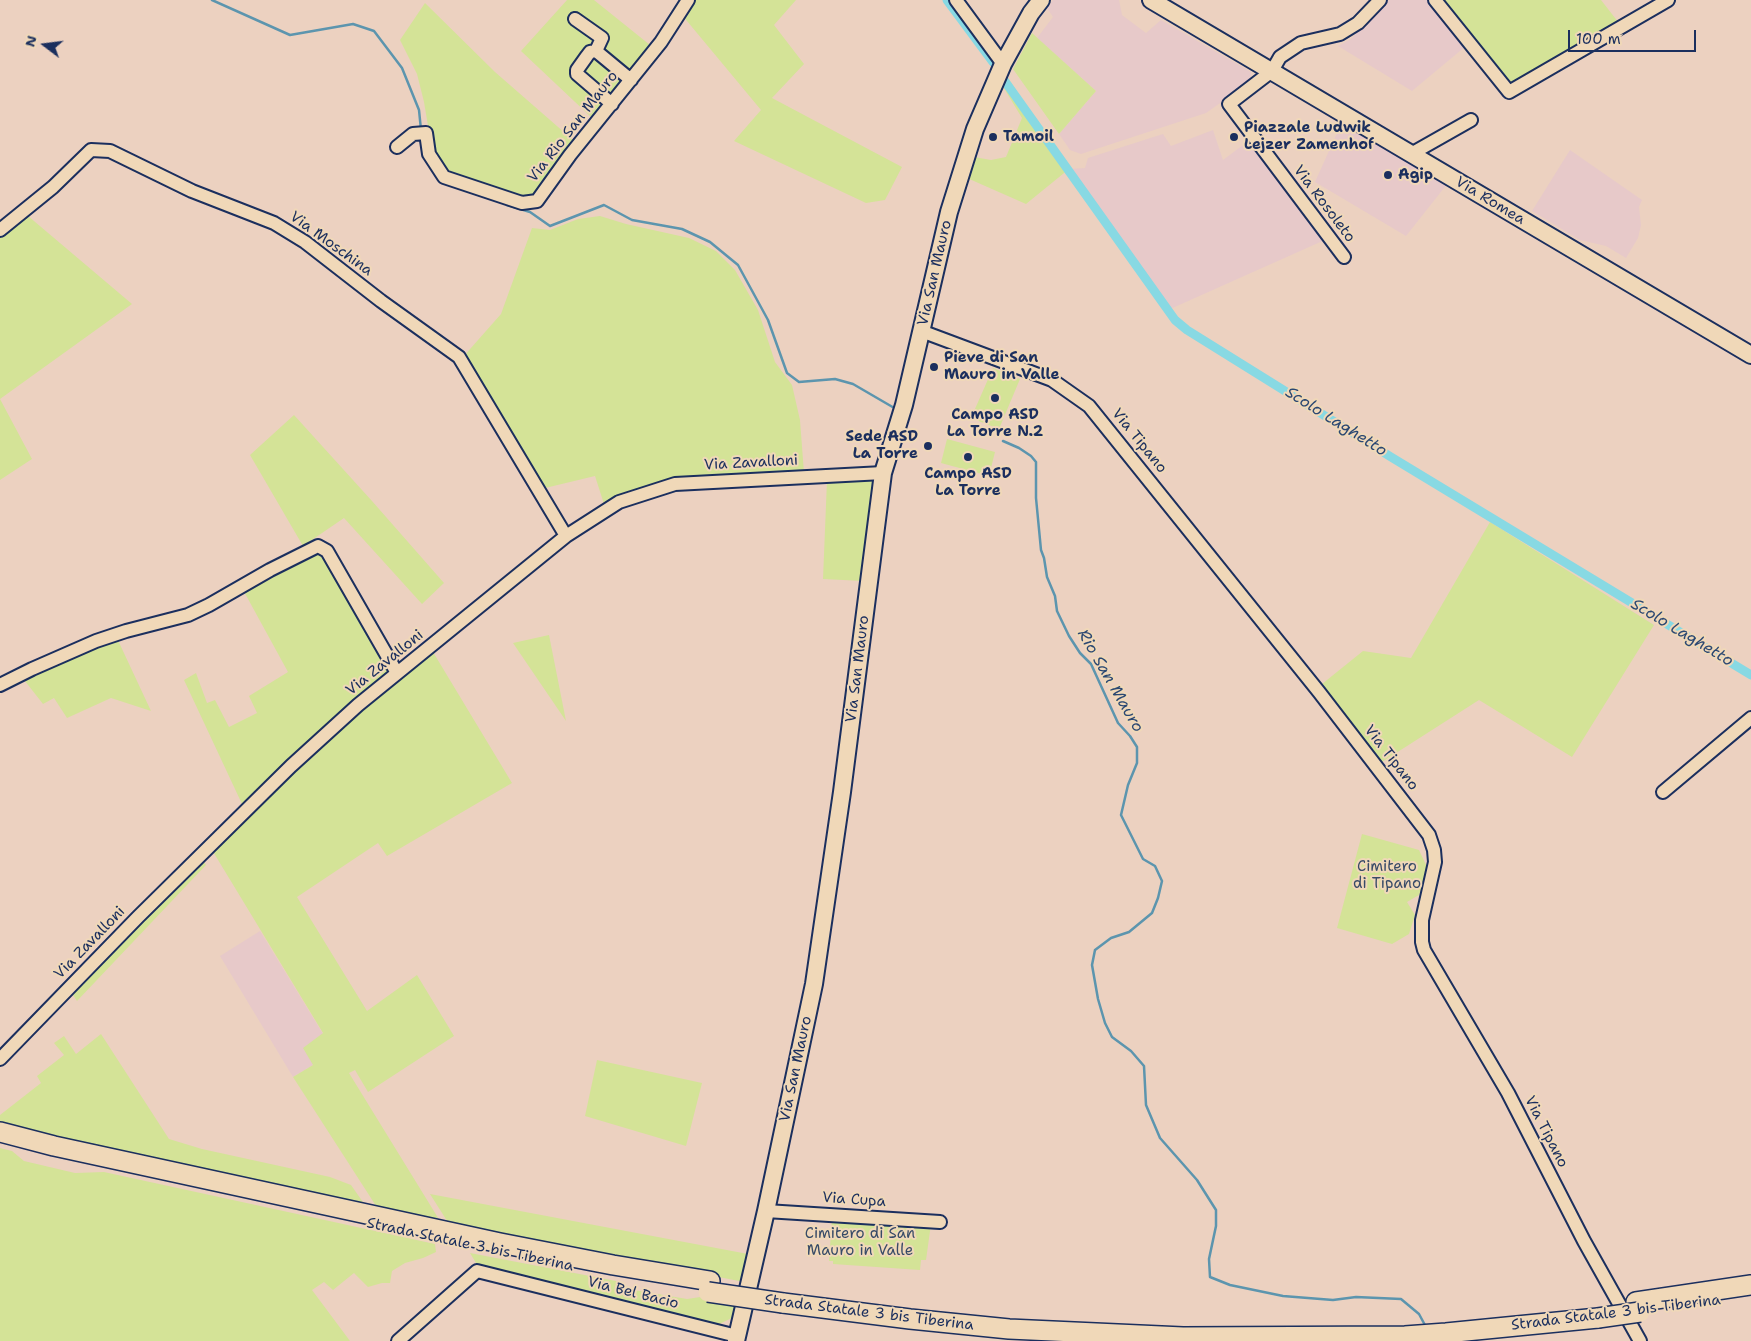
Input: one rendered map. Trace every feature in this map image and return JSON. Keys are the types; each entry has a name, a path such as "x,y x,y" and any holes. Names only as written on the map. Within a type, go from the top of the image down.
{"highway":[{"name":"Strada Statale 3 bis Tiberina","path":"0,1132 344,1214 499,1247 709,1286 910,1320 1009,1329 1183,1332 1403,1330 1597,1312 1751,1295"},
{"name":"Strada Statale 3 bis Tiberina","path":"0,1142 143,1176 344,1214"},
{"name":"Strada Statale 3 bis Tiberina","path":"1638,1307 1751,1285"}],"main road":[{"name":"Via Romea","path":"1151,0 1751,355"},
{"name":"Via San Mauro","path":"737,1338 814,984 842,792 883,473 904,405 949,212 975,129 1003,64 1036,4"}],"street":[{"name":"Via Rio San Mauro","path":"397,147 413,134 426,133 428,154 444,177 522,203 537,201 570,156 661,42 688,0"},
{"path":"956,0 1003,64"},
{"name":"Via Rosoleto","path":"1344,257 1230,104 1272,71 1280,57 1300,43 1340,34 1358,24 1380,0"},
{"path":"1435,0 1509,92 1668,0"},
{"path":"574,19 602,38 596,51"},
{"path":"612,104 577,74 577,70 590,52 596,51 631,80"},
{"path":"1411,154 1471,120"},
{"name":"Via Moschina","path":"0,230 53,187 91,150 110,151 192,191 274,223 305,242 381,301 459,357 566,536"},
{"name":"Via Tipano","path":"921,331 1052,380 1089,406 1319,692 1429,835 1434,850 1435,862 1422,920 1424,950 1508,1093 1584,1240 1640,1341"},
{"name":"Via Zavalloni","path":"0,1059 138,917 291,766 358,705 566,536 619,502 675,484 883,473"},
{"path":"0,685 96,641 188,615 318,546 327,551 397,673"},
{"path":"1663,792 1751,718"},
{"name":"Via Cupa","path":"766,1211 940,1222"},
{"name":"Via Bel Bacio","path":"398,1341 477,1271 737,1338"}],"shaded area":[{"path":"1053,0 1119,0 1122,15 1146,33 1161,20 1251,72 1250,82 1206,113 1081,154 1070,150 1059,134 1096,91 1037,38 1053,17 1047,8"},
{"path":"1389,0 1430,0 1466,46 1412,91 1338,46 1351,39"},
{"path":"1342,122 1448,183 1406,236 1315,182"},
{"path":"1213,130 1223,160 1251,139 1327,239 1168,310 1069,169 1085,168 1088,158 1163,134 1171,146"},
{"path":"1570,150 1642,200 1639,207 1641,225 1638,238 1626,258 1606,246 1580,240 1532,211"},
{"path":"260,931 323,1034 313,1065 293,1077 220,956"}],"green space":[{"path":"567,0 594,0 650,45 592,118 521,51"},
{"path":"692,0 796,0 774,25 804,64 772,98 902,167 885,200 866,203 734,141 761,110 682,15"},
{"path":"1443,0 1601,0 1619,23 1515,86 1504,83"},
{"path":"425,3 495,72 573,140 535,193 524,198 460,179 445,171 436,161 417,74 400,40"},
{"path":"1032,33 1096,91 1059,134 1013,69"},
{"path":"1006,75 1069,169 1026,204 967,178 974,157 991,160 1006,157 1022,118 1002,85"},
{"path":"21,210 132,304 0,399 0,225"},
{"path":"600,216 626,224 689,238 716,251 735,270 758,310 775,362 792,385 800,420 804,473 656,483 604,504 595,476 541,489 463,357 501,314 532,228 550,230 578,219"},
{"name":"Campo ASD La Torre N.2","path":"993,368 1020,379 999,429 971,418"},
{"path":"0,399 32,459 0,480"},
{"path":"294,415 444,583 422,604 344,518 303,546 250,455"},
{"name":"Campo ASD La Torre","path":"947,439 995,452 989,476 941,463"},
{"path":"878,478 863,581 823,579 827,480"},
{"path":"1490,522 1654,625 1572,757 1479,700 1382,762 1322,684 1363,651 1411,658"},
{"path":"319,548 393,672 321,732 242,804 184,680 196,673 207,703 215,700 229,727 257,713 249,696 288,672 242,588"},
{"path":"549,635 566,721 513,643"},
{"path":"116,636 151,711 111,698 67,718 54,698 43,704 21,676"},
{"path":"433,652 512,783 387,856 378,843 297,897 367,1011 417,975 454,1036 368,1092 355,1070 349,1073 440,1221 378,1209 293,1077 313,1065 303,1048 323,1033 212,850 317,749"},
{"name":"Cimitero di Tipano","path":"1362,834 1419,850 1428,869 1419,895 1407,902 1415,915 1409,934 1392,944 1337,928"},
{"path":"202,859 206,865 77,1001 71,992"},
{"path":"101,1034 169,1139 202,1149 330,1177 351,1185 365,1205 0,1125 0,1115 41,1083 37,1076 64,1055 54,1043 64,1036 76,1054"},
{"path":"597,1060 702,1083 686,1146 585,1116"},
{"path":"0,1148 12,1151 24,1161 75,1173 104,1172 435,1244 436,1252 405,1263 392,1271 390,1283 368,1287 354,1273 333,1290 324,1282 312,1290 350,1341 0,1341"},
{"path":"430,1194 748,1254 744,1282 449,1224"},
{"name":"Cimitero di San Mauro in Valle","path":"832,1219 931,1224 926,1260 921,1260 920,1270 833,1264 833,1261 829,1261"},
{"path":"470,1253 616,1281 634,1290 687,1299 707,1296 737,1301 732,1318 717,1325 479,1268"}],"waterway":[{"name":"Rio San Mauro","path":"212,0 290,35 353,24 374,31 402,68 419,110 421,130"},
{"name":"Scolo Laghetto","path":"947,0 993,62"},
{"name":"Scolo Laghetto","path":"1004,80 1175,320 1187,330 1391,457 1751,675"},
{"name":"Rio San Mauro","path":"507,205 530,212 550,226 604,205 632,220 682,229 710,242 738,265 768,320 787,373 799,382 835,379 853,384 896,409"},
{"name":"Rio San Mauro","path":"1003,441 1019,448 1036,462 1036,498 1041,550 1047,577 1055,596 1057,611 1069,636 1080,653 1091,664 1118,723 1137,747 1137,763 1128,785 1121,815 1143,859 1155,866 1162,881 1152,913 1129,932 1111,938 1095,950 1092,965 1098,999 1105,1023 1112,1037 1131,1051 1144,1066 1146,1105 1160,1138 1197,1180 1216,1210 1216,1226 1209,1259 1210,1277 1230,1285 1283,1296 1333,1300 1356,1297 1401,1299 1419,1314 1426,1327"}],"place":[{"name":"Tamoil","path":"993,137"},
{"name":"Piazzale Ludwik Lejzer Zamenhof","path":"1234,137"},
{"name":"Agip","path":"1388,175"},
{"name":"Pieve di San Mauro in Valle","path":"934,367"},
{"name":"Campo ASD La Torre N.2","path":"995,398"},
{"name":"Sede ASD La Torre","path":"928,446"},
{"name":"Campo ASD La Torre","path":"968,457"}]}
